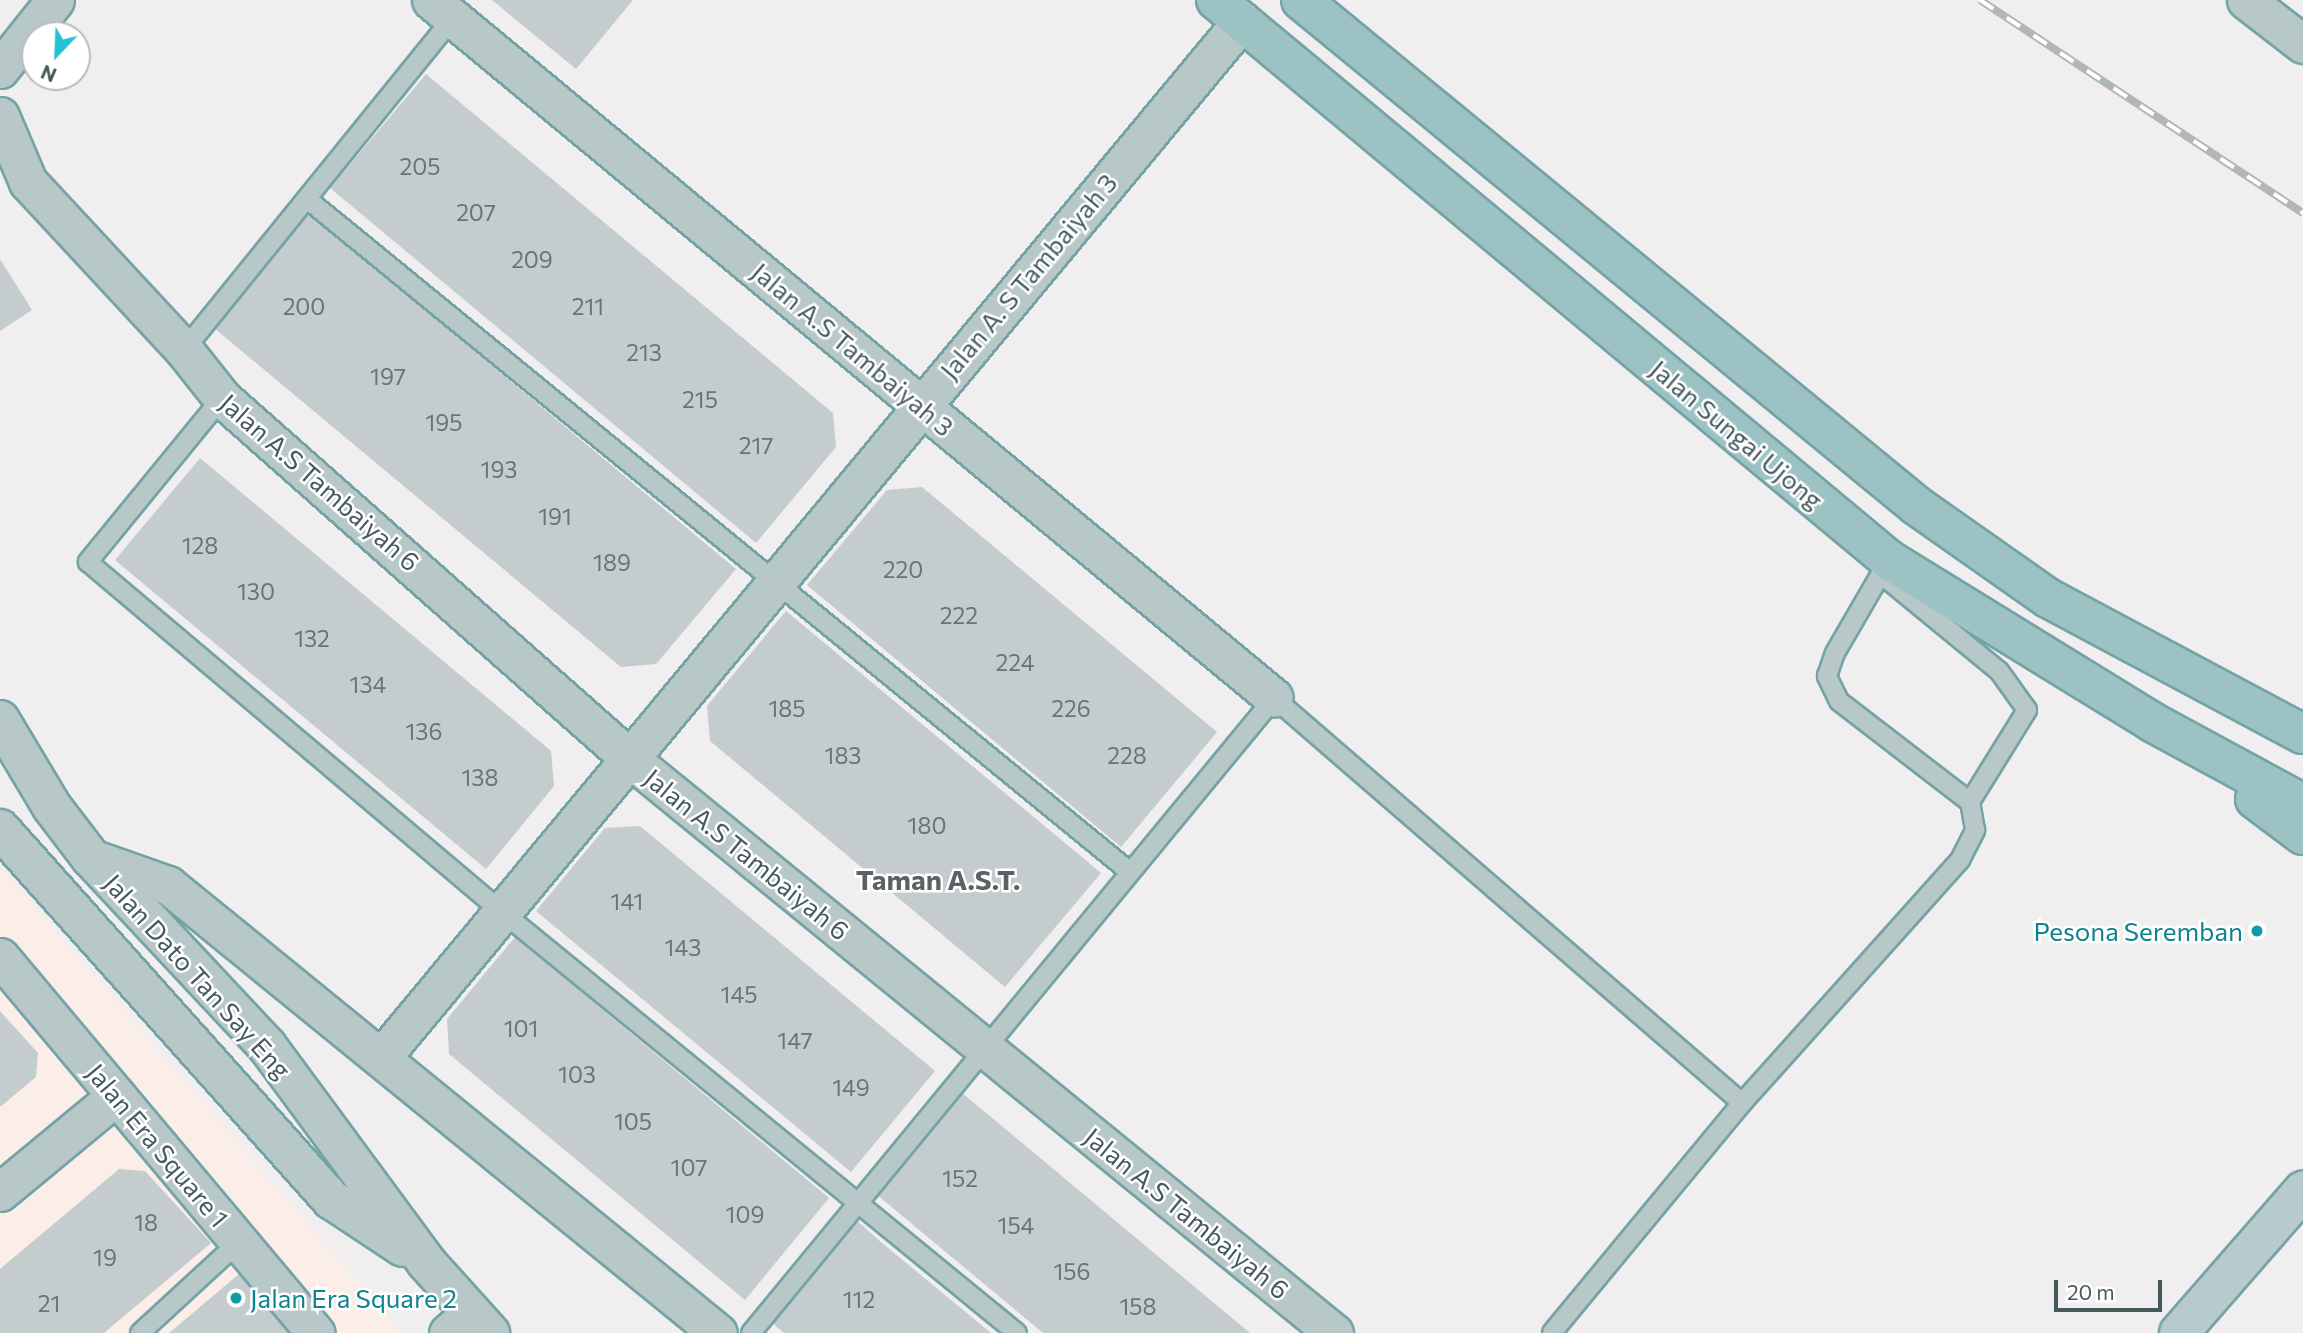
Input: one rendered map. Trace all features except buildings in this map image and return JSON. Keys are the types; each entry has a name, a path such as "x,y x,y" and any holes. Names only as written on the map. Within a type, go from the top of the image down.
{"highway":[{"path":"1301,0 1917,506 2048,598 2303,734"},
{"name":"Jalan Sungai Ujong","path":"1229,11 1885,567 2152,722 2303,804"},
{"path":"2152,722 2303,835"}],"main road":[{"path":"2179,1333 2303,1191"}],"street":[{"path":"0,69 55,0"},
{"path":"2246,0 2303,44"},
{"name":"Jalan A.S Tambaiyah 3","path":"442,9 1274,698"},
{"name":"Jalan A. S Tambaiyah 3","path":"381,1058 920,405 1229,11"},
{"name":"Jalan A.S Tambaiyah 6","path":"0,116 28,182 184,349 222,398 629,758 985,1048 1315,1327"},
{"name":"Jalan Dato Tan Say Eng","path":"0,720 52,807 91,858 268,1046 470,1326"},
{"name":"Jalan Dato Tan Say Eng","path":"0,829 332,1200 426,1262"},
{"path":"91,858 168,885 718,1333"},
{"name":"Jalan Era Square 1","path":"0,957 315,1333"},
{"path":"0,1192 116,1096"}],"lane":[{"path":"184,349 307,200 442,9"},
{"path":"307,200 1130,872"},
{"path":"222,398 88,562 502,912 1017,1333"},
{"path":"1552,1333 1742,1102 1960,860 1975,830 1970,802 2027,710 1999,671 1885,567 1835,653 1827,676 1839,701 1970,802"},
{"path":"751,1333 1274,698 1742,1102"},
{"path":"140,1333 239,1242"}],"shaded area":[{"path":"0,867 401,1333 0,1333"}],"railway":[{"path":"1980,0 2303,213"}],"place":[{"name":"Pesona Seremban","path":"2257,931"},
{"name":"Jalan Era Square 2","path":"236,1298"}],"district":[{"name":"Taman A.S.T.","path":"938,879"}]}
